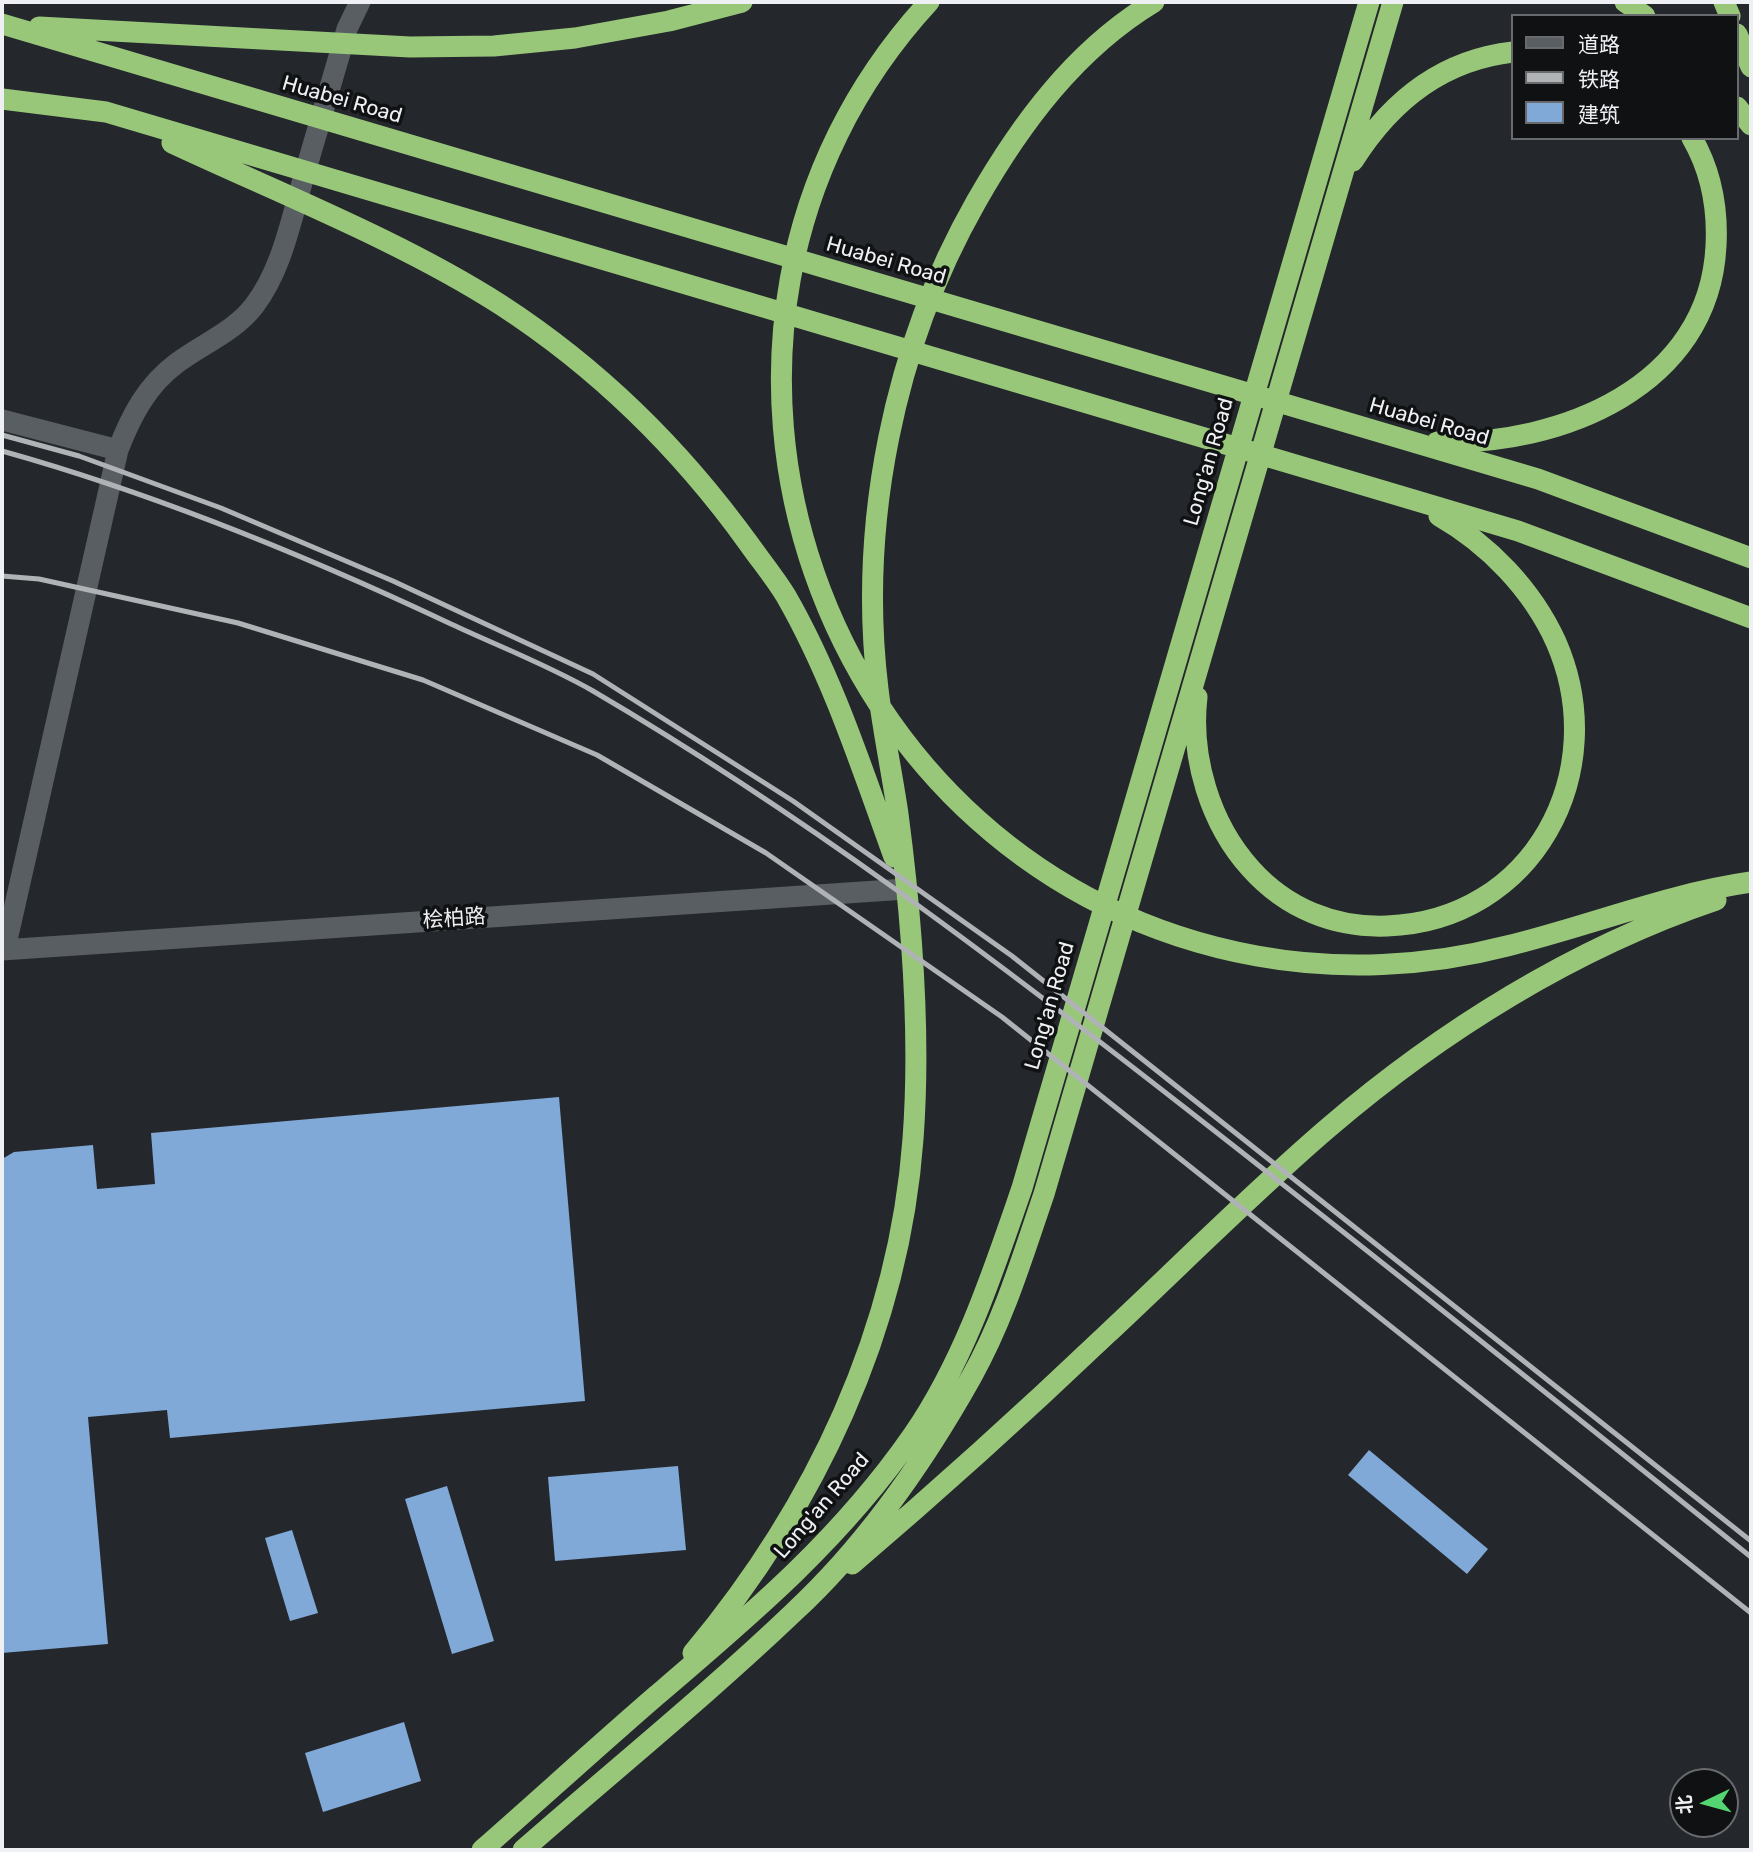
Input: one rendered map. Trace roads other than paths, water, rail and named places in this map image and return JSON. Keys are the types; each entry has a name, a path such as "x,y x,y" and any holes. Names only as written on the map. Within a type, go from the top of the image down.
{"highway":[{"path":"2,24 359,44 494,46 575,38 668,21 742,2"},
{"path":"929,2 894,41 866,83 820,175 789,276 780,375 782,431 789,482 811,571 830,619 880,708 941,785 1026,859 1114,911 1205,945 1306,963 1361,965 1454,957 1507,946 1664,900 1751,882"},
{"path":"658,1694 761,1566 803,1495 866,1363 887,1294 905,1212 913,1139 915,1060 906,889 878,689 874,570 890,437 909,356 942,270 986,184 1027,122 1060,80 1099,42 1154,2"},
{"name":"Long'an Road","path":"482,1850 780,1589 865,1499 914,1433 954,1364 988,1286 1026,1175 1369,2"},
{"path":"796,1611 881,1513 931,1446 973,1374 1009,1294 1044,1194 1393,2"},
{"path":"1625,2 1642,14"},
{"name":"Huabei Road","path":"2,24 1538,479 1751,558"},
{"path":"1739,39 1751,67"},
{"path":"1335,197 1352,163 1390,110 1417,89 1449,71 1479,59 1512,52"},
{"path":"2,99 106,113 1397,495 1530,535 1751,618"},
{"path":"1739,110 1751,125"},
{"path":"106,113 327,216 446,274 501,305 615,393 664,440 713,495 785,594 814,649 843,718 906,889"},
{"path":"1405,440 1472,442 1542,431 1605,408 1658,372 1697,318 1716,259 1714,199 1707,170 1693,140"},
{"path":"1200,660 1196,716 1204,783 1219,823 1238,855 1264,884 1291,904 1327,920 1368,927 1405,925 1436,920 1473,906 1506,883 1528,860 1561,802 1570,773 1573,739 1567,679 1557,644 1542,614 1495,558 1464,530 1397,495"},
{"path":"523,1850 926,1501 1329,1127 1405,1067 1485,1012 1570,962 1658,919 1751,890"}],"street":[{"path":"4,950 117,450 140,403 157,381 177,363 238,323 254,306 267,284 283,248 347,29 360,2"},
{"path":"2,420 117,450"},
{"name":"桧柏路","path":"4,950 906,889"}],"railway":[{"path":"2,435 79,456 221,508 393,581 593,674 793,801 1012,956 1751,1541"},
{"path":"2,451 174,507 342,574 558,673 671,738 822,837 1041,996 1327,1219 1751,1557"},
{"path":"2,576 39,579 238,623 423,680 597,755 766,853 1002,1017 1751,1613"}]}
